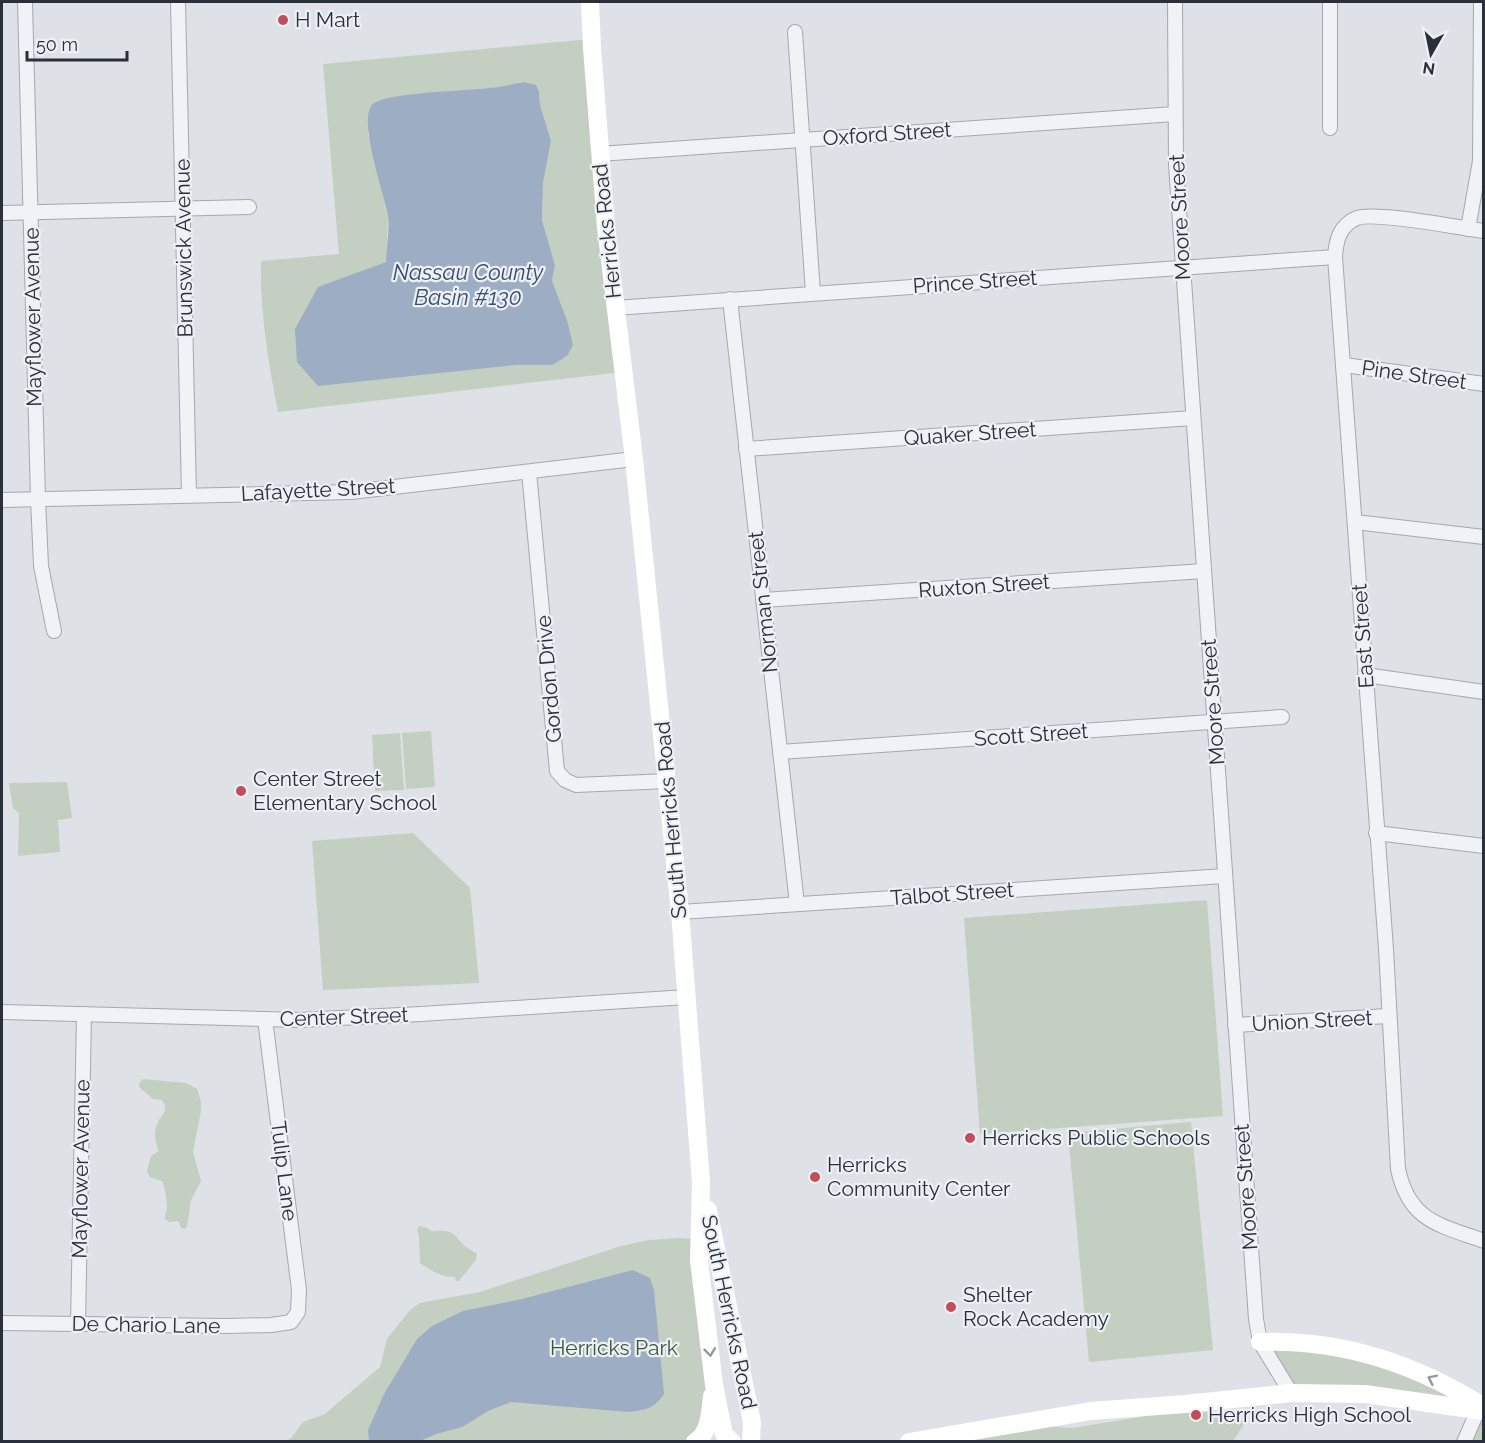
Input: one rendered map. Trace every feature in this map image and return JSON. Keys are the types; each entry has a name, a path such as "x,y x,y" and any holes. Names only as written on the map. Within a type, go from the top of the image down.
{"main road":[{"name":"Herricks Road","path":"590,2 599,154 634,459"},
{"name":"South Herricks Road","path":"634,459 668,781 687,997 701,1182 699,1260 714,1386 724,1434 732,1442"},
{"name":"South Herricks Road","path":"701,1182 752,1422 750,1442"},
{"path":"1260,1342 1314,1343 1343,1348 1408,1367 1461,1393 1482,1409"},
{"path":"695,1442 708,1426 714,1386"},
{"path":"909,1442 1091,1411 1291,1393 1365,1394 1482,1409"}],"street":[{"name":"Mayflower Avenue","path":"25,2 41,566 54,631"},
{"name":"Brunswick Avenue","path":"178,2 189,495"},
{"name":"Moore Street","path":"1176,2 1176,165 1256,1319 1260,1342 1291,1393"},
{"path":"1330,2 1330,128"},
{"path":"1468,229 1480,161 1480,2"},
{"path":"795,32 813,293"},
{"name":"Oxford Street","path":"599,154 1175,114"},
{"path":"2,213 249,207"},
{"path":"1335,256 1338,236 1348,224 1363,216 1484,231"},
{"name":"Prince Street","path":"615,308 1335,256"},
{"name":"East Street","path":"1335,256 1386,949 1398,1169 1402,1188 1409,1201 1420,1213 1432,1222 1484,1241"},
{"name":"Norman Street","path":"730,299 797,904"},
{"name":"Pine Street","path":"1344,365 1484,384"},
{"name":"Quaker Street","path":"747,449 1193,418"},
{"name":"Lafayette Street","path":"2,500 351,492 634,459"},
{"name":"Gordon Drive","path":"530,472 557,771 565,780 576,785 668,781"},
{"path":"1355,522 1484,537"},
{"name":"Ruxton Street","path":"763,600 1204,571"},
{"path":"1365,675 1484,692"},
{"name":"Scott Street","path":"780,752 1282,717"},
{"path":"1376,833 1484,846"},
{"name":"Talbot Street","path":"680,912 1225,876"},
{"name":"Center Street","path":"2,1012 300,1020 687,997"},
{"name":"Mayflower Avenue","path":"78,1324 84,1014"},
{"name":"Union Street","path":"1235,1025 1388,1016"},
{"name":"Tulip Lane","path":"265,1019 299,1290 298,1312 291,1322"},
{"name":"De Chario Lane","path":"2,1323 226,1326 291,1322"},
{"path":"1464,1442 1482,1409"}],"green space":[{"path":"590,39 623,372 278,412 265,336 261,261 339,254 323,64","holes":["531,83 539,92 540,105 551,141 543,183 542,219 555,265 552,281 567,320 552,365 515,365 318,288 386,262 388,218 368,134 377,101 415,94"]},
{"path":"431,731 435,787 406,789 402,733"},
{"path":"400,733 404,790 375,791 372,735"},
{"path":"67,782 72,818 58,820 60,852 18,856 19,813 13,808 9,783"},
{"path":"413,833 470,888 479,983 323,990 312,841"},
{"path":"1207,900 1223,1116 980,1134 964,918"},
{"path":"143,1079 186,1083 197,1089 201,1102 193,1152 201,1181 191,1200 185,1229 181,1228 179,1221 169,1222 165,1219 167,1205 163,1183 150,1177 147,1171 151,1156 159,1151 155,1129 165,1106 162,1100 153,1099 139,1087"},
{"path":"1191,1122 1213,1350 1089,1362 1068,1133"},
{"path":"420,1226 432,1231 451,1232 477,1254 476,1260 459,1281 456,1281 455,1277 436,1273 420,1263 417,1229"},
{"name":"Herricks Park","path":"700,1239 714,1385 695,1441 285,1442 292,1437 303,1422 325,1414 380,1367 387,1339 410,1310 420,1303 480,1292 621,1246 649,1240"},
{"path":"1260,1342 1343,1348 1483,1407 1483,1441 1464,1441 1477,1411 1291,1393"},
{"path":"1228,1413 1242,1420 1243,1426 1233,1441 962,1442 1042,1426 1073,1428 1158,1414"}],"water":[{"name":"Nassau County Basin #130","path":"525,82 536,85 551,141 543,183 542,220 555,265 552,281 567,320 573,345 567,356 552,365 515,365 318,386 297,362 295,329 318,287 386,262 388,216 370,141 368,126 372,105 392,97 493,88"},
{"path":"633,1270 650,1278 654,1290 664,1394 653,1406 628,1412 511,1402 490,1410 462,1427 420,1441 369,1441 368,1430 384,1394 417,1339 432,1326 463,1311 522,1299"}],"place":[{"name":"H Mart","path":"283,20"},
{"name":"Center Street Elementary School","path":"241,791"},
{"name":"Herricks Public Schools","path":"970,1138"},
{"name":"Herricks Community Center","path":"815,1177"},
{"name":"Shelter Rock Academy","path":"951,1307"},
{"name":"Herricks High School","path":"1196,1415"}]}
